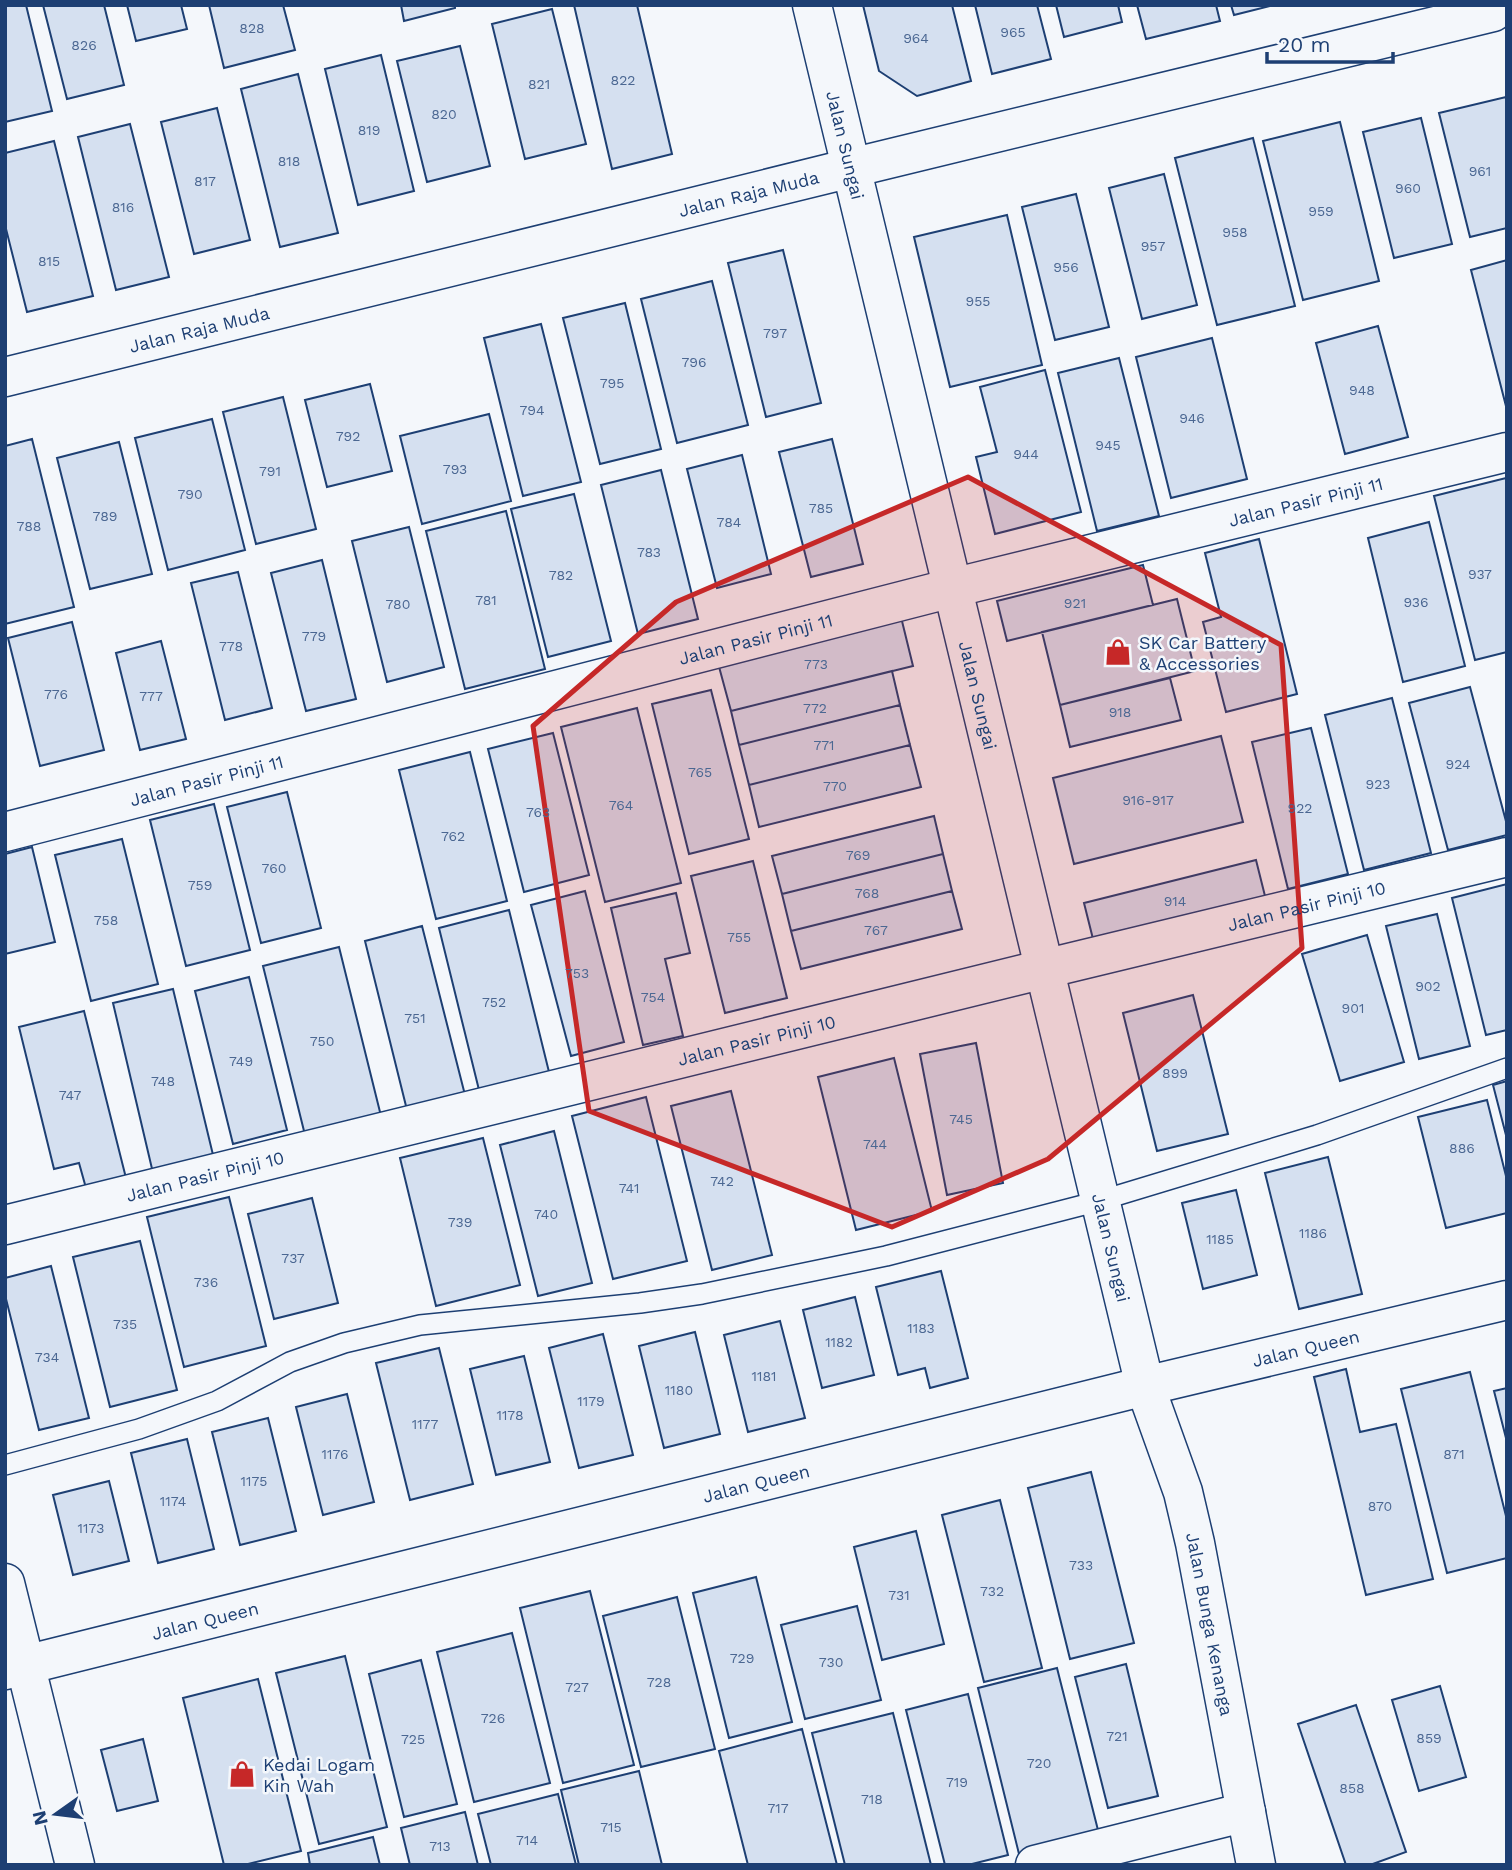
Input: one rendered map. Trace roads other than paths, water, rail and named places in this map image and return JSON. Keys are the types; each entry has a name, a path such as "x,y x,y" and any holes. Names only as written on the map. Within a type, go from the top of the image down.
{"street":[{"name":"Jalan Sungai","path":"812,5 1145,1386"},
{"name":"Jalan Raja Muda","path":"5,377 1493,12"},
{"name":"Jalan Pasir Pinji 11","path":"5,832 952,588 1507,452"},
{"name":"Jalan Pasir Pinji 10","path":"5,1225 1507,857"},
{"name":"Jalan Queen","path":"15,1667 1145,1386 1507,1300"},
{"name":"Jalan Bunga Kenanga","path":"1145,1386 1183,1492 1256,1865"},
{"path":"5,1583 15,1667 75,1865"},
{"path":"1035,1865 1246,1812"}],"lane":[{"path":"5,1465 139,1429 217,1401 290,1362 344,1343 420,1325 640,1303 702,1294 886,1256 1099,1201 1317,1135 1507,1068"}],"place":[{"name":"SK Car Battery & Accessories","path":"1118,652"},
{"name":"Kedai Logam Kin Wah","path":"242,1774"}]}
